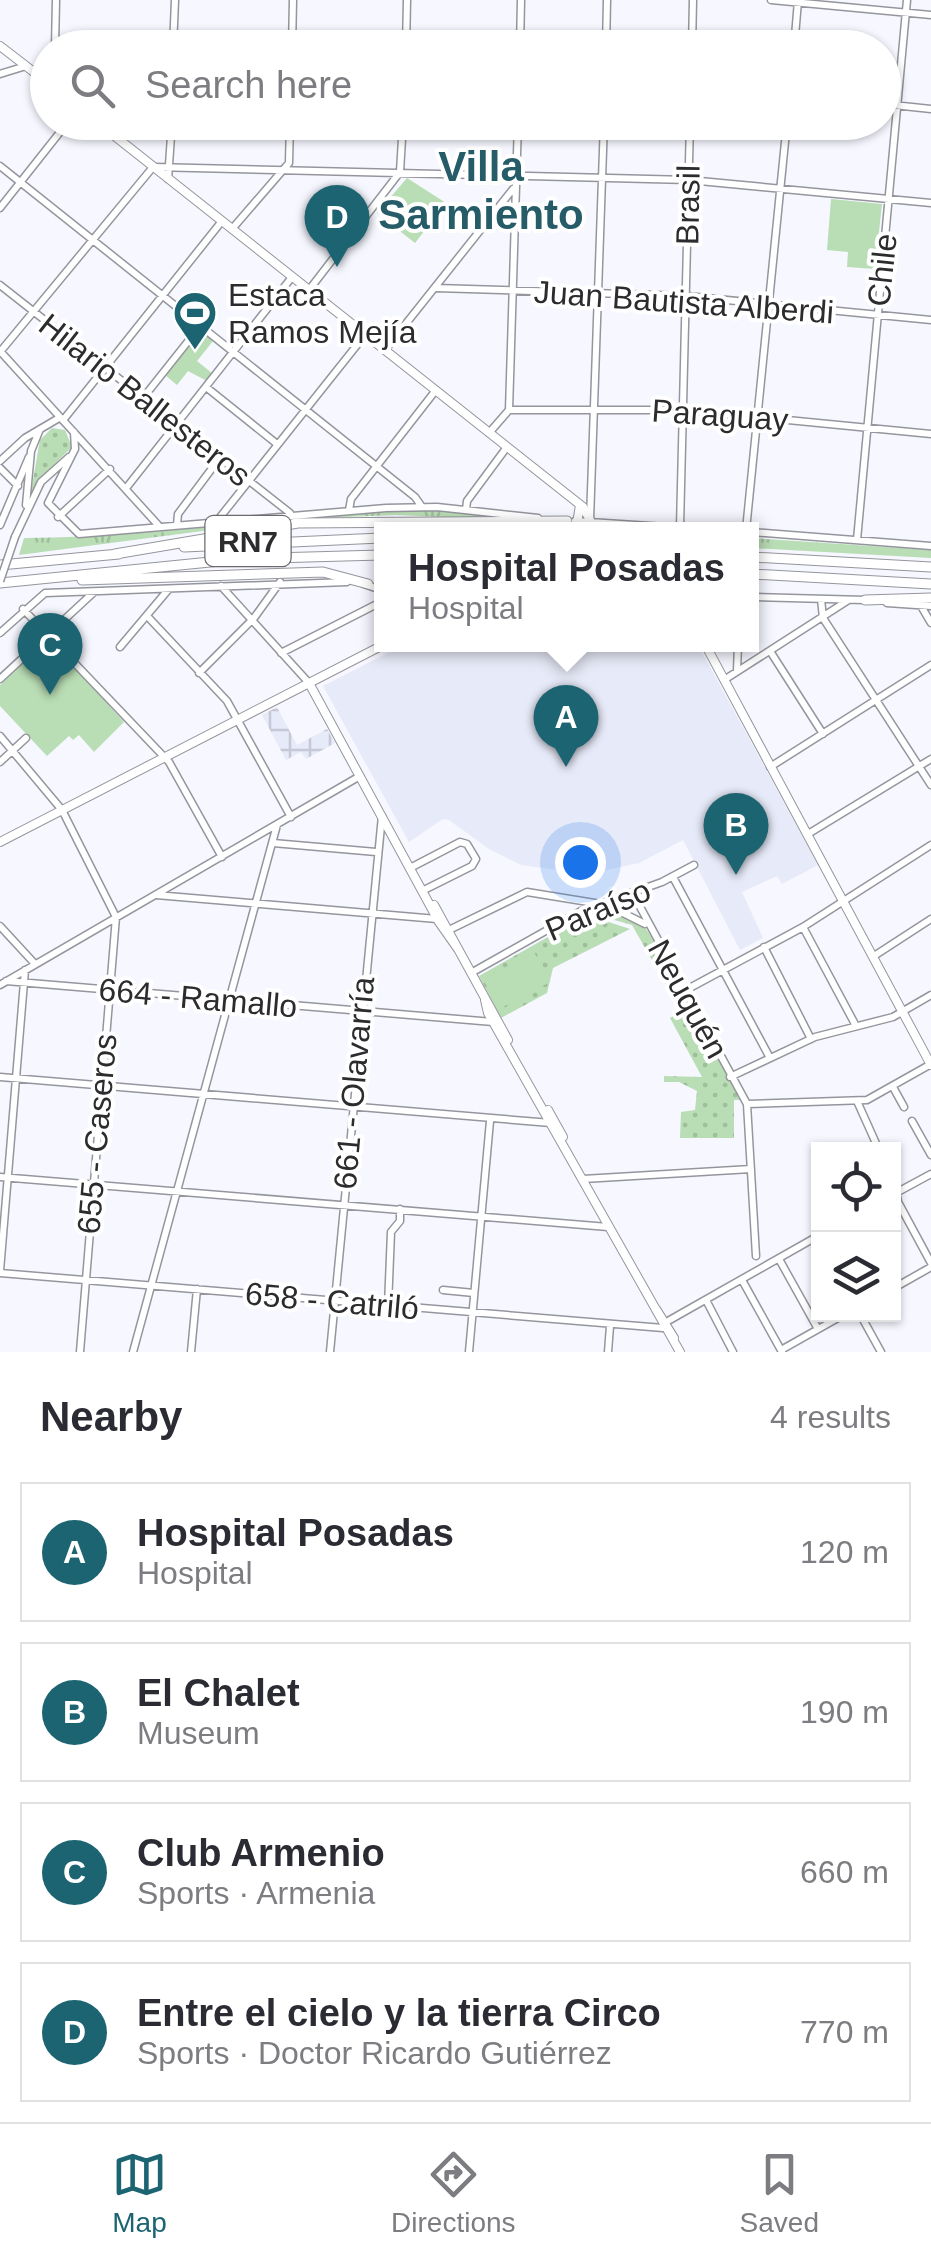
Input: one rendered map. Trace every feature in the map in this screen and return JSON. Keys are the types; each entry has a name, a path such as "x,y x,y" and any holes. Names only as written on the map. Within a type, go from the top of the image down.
{"highway":[{"path":"115,554 298,522 567,521"},
{"name":"RN7","path":"0,565 270,540 374,538"},
{"name":"RN7","path":"0,582 240,559 374,555"},
{"path":"759,557 931,567"},
{"path":"12,581 292,572 336,574 368,584"},
{"path":"759,574 931,584"},
{"path":"865,600 931,598"}],"main road":[{"path":"0,46 30,69"},
{"path":"119,140 580,504 583,522"},
{"path":"2,838 374,650"},
{"path":"709,652 931,1065"},
{"path":"309,682 424,890 451,929 458,949"},
{"path":"431,902 437,919 471,972 493,1022 509,1044 680,1352"},
{"path":"485,1000 504,1028 509,1044"},
{"path":"542,1103 554,1118 568,1152"},
{"path":"595,1200 623,1250"}],"street":[{"path":"55,30 56,0"},
{"path":"174,30 175,0"},
{"path":"292,30 293,0"},
{"path":"407,30 408,0"},
{"path":"520,30 521,0"},
{"path":"606,30 607,0"},
{"path":"692,30 693,0"},
{"path":"771,0 931,15"},
{"name":"Chile","path":"901,64 907,0"},
{"path":"796,30 798,1"},
{"path":"0,74 30,69"},
{"path":"901,106 931,109"},
{"path":"0,208 54,140"},
{"path":"168,179 172,140"},
{"path":"232,229 289,163 290,140"},
{"path":"309,290 400,172 402,140"},
{"path":"489,433 509,410 517,140"},
{"path":"584,522 596,408 604,140"},
{"name":"Brasil","path":"678,522 690,140"},
{"path":"749,522 785,140"},
{"name":"Chile","path":"857,540 894,140"},
{"path":"0,166 422,507"},
{"path":"159,526 0,352 153,167 603,176 689,180 931,203"},
{"path":"385,350 514,188"},
{"path":"18,486 0,464 40,428 61,419 222,222"},
{"path":"127,487 292,277"},
{"name":"Hilario Ballesteros","path":"0,286 291,514"},
{"name":"Juan Bautista Alberdi","path":"436,288 686,296 931,320"},
{"path":"143,398 201,326"},
{"path":"217,521 365,335"},
{"path":"206,387 278,444"},
{"path":"349,510 351,499 436,390"},
{"name":"Paraguay","path":"509,410 684,410 931,434"},
{"path":"0,524 40,428"},
{"path":"74,432 72,454 48,500 58,516 79,534 291,514 422,507 571,522"},
{"path":"466,510 466,500 507,447"},
{"path":"25,510 32,451"},
{"path":"0,582 25,510 48,474 72,454"},
{"path":"176,525 178,514 219,459"},
{"path":"58,516 110,469"},
{"path":"759,532 931,544"},
{"path":"199,673 251,621 280,582"},
{"path":"0,633 46,593 280,582 374,587"},
{"path":"220,585 309,682"},
{"path":"120,647 168,588"},
{"path":"0,679 94,592"},
{"path":"759,596 931,606"},
{"path":"821,599 822,618 931,785"},
{"path":"724,680 848,600"},
{"path":"280,652 374,605"},
{"path":"921,606 931,624"},
{"path":"24,609 164,758 222,856"},
{"path":"148,617 224,698 291,817"},
{"path":"770,651 823,734"},
{"path":"737,671 738,652"},
{"path":"770,768 931,665"},
{"path":"0,736 62,810 116,916"},
{"path":"0,762 26,738"},
{"path":"808,834 931,759"},
{"path":"3,983 361,775"},
{"name":"661 - Olavarría","path":"330,1352 382,814"},
{"path":"134,1352 277,825"},
{"path":"412,867 460,842 470,848 476,859 472,866 424,890"},
{"path":"272,843 376,852"},
{"path":"684,991 803,926 931,844"},
{"name":"Paraíso","path":"471,972 598,903 672,878 694,865"},
{"path":"672,878 770,1058"},
{"name":"Neuquén","path":"632,892 748,1104"},
{"path":"451,929 519,893 598,903 626,912 648,927"},
{"path":"154,895 370,917 437,919"},
{"name":"655 - Caseros","path":"80,1352 116,916"},
{"path":"874,956 931,919"},
{"path":"0,926 35,964"},
{"path":"803,926 856,1026"},
{"path":"764,948 811,1039"},
{"path":"0,1272 4,1177 24,970"},
{"name":"664 - Ramallo","path":"3,983 493,1022"},
{"path":"730,1077 811,1039 903,1013 931,996"},
{"path":"756,1256 748,1104 856,1101 893,1087 931,1065"},
{"path":"0,1078 550,1124"},
{"path":"893,1087 904,1107"},
{"path":"856,1101 875,1142"},
{"path":"469,1352 490,1120"},
{"path":"912,1121 931,1156"},
{"path":"584,1180 751,1168"},
{"path":"901,1189 931,1174"},
{"path":"4,1177 608,1227"},
{"path":"901,1208 931,1265 901,1283"},
{"path":"388,1306 391,1232 400,1220 400,1210"},
{"path":"666,1324 811,1240"},
{"path":"779,1259 818,1330"},
{"name":"658 - Catriló","path":"0,1272 610,1326 666,1324"},
{"path":"742,1280 780,1351 832,1322"},
{"path":"191,1352 197,1288"},
{"path":"443,1290 474,1293"},
{"path":"706,1300 734,1352"},
{"path":"864,1322 881,1352"},
{"path":"608,1352 610,1326"}],"shaded area":[{"path":"389,652 702,652 818,865 782,884 777,876 742,892 763,938 740,950 683,840 639,863 588,874 521,865 489,849 449,820 443,819 409,842 323,686"},
{"path":"277,707 297,745 327,729 335,743 306,759 301,752 286,760 262,715"}],"green space":[{"path":"407,178 446,203 415,243 377,213"},
{"path":"831,199 882,204 875,269 847,267 848,252 827,250"},
{"name":"Estaca Ramos Mejía","path":"201,331 213,341 197,361 213,374 207,381 188,371 177,385 165,375"},
{"path":"52,428 65,430 72,447 39,479 30,497 40,440"},
{"path":"439,510 537,521 396,515 297,519"},
{"path":"294,519 19,555 24,538 128,534"},
{"path":"759,539 931,550 931,558 759,548"},
{"path":"48,639 124,722 94,752 79,735 73,740 69,736 47,756 0,706 0,685"},
{"path":"607,908 641,923 649,933 742,1100 734,1100 734,1138 680,1138 681,1112 695,1110 697,1091 679,1082 664,1082 664,1076 702,1077 670,1018 681,1011 632,925 586,912"},
{"path":"587,915 630,929 553,968 547,993 501,1018 479,976"},
{"path":"534,952 550,982 499,1009 483,979"}],"place":[{"name":"Entre el cielo y la tierra Circo","path":"337,267"},
{"name":"Estaca Ramos Mejía","path":"195,351"},
{"name":"Club Armenio","path":"50,695"},
{"name":"Hospital Posadas","path":"566,767"},
{"name":"El Chalet","path":"736,875"}],"district":[{"name":"Villa Sarmiento","path":"481,190"}]}
